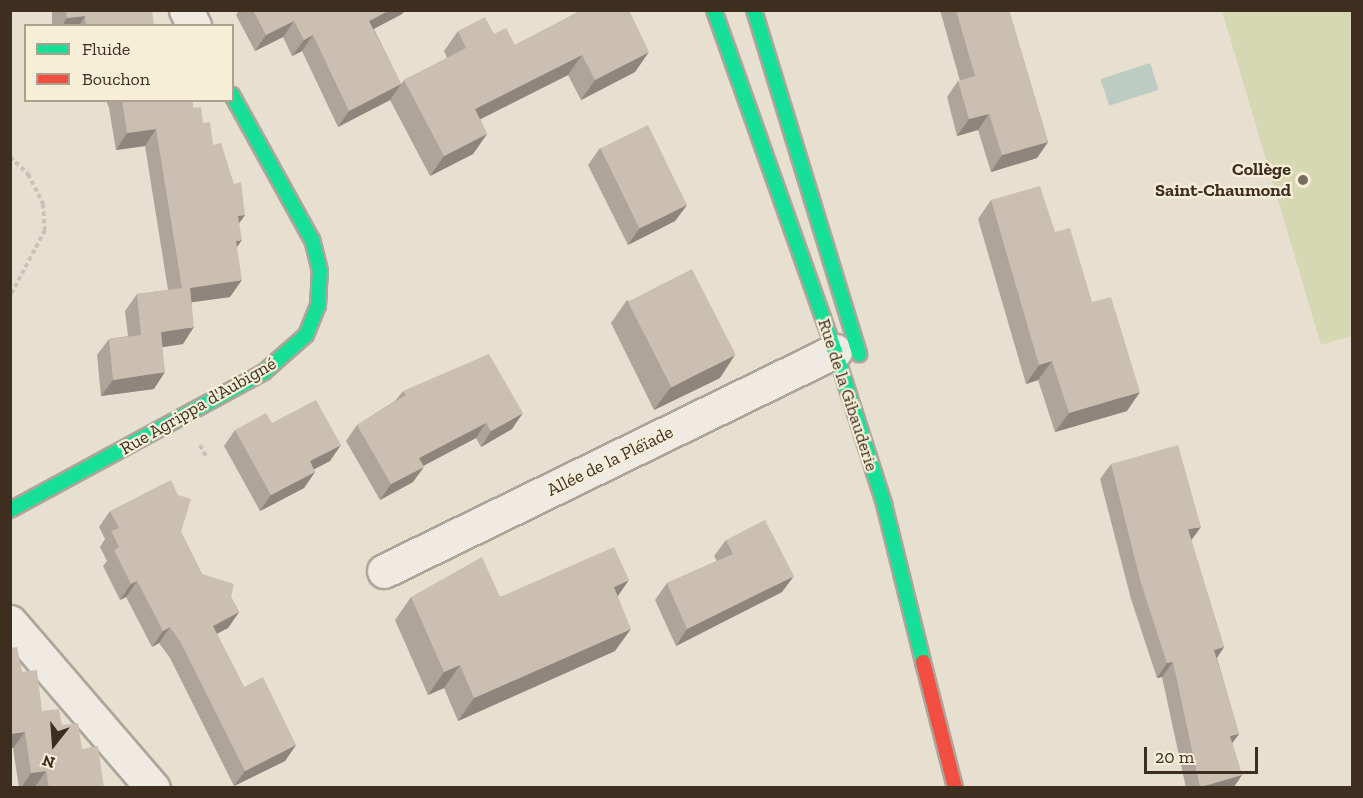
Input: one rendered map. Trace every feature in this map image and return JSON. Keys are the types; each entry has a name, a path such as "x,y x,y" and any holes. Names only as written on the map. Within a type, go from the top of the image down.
{"street":[{"path":"186,10 193,24"},
{"name":"Rue de la Gibauderie","path":"714,10 849,358"},
{"name":"Rue de la Gibauderie","path":"754,10 849,358 955,788"},
{"name":"Rue Agrippa d'Aubigné","path":"10,510 264,372 306,335 318,306 320,271 312,240 234,99"},
{"name":"Allée de la Pléïade","path":"384,571 849,358"},
{"path":"10,622 153,788"}],"path":[{"path":"10,157 28,174 43,204 45,230 10,296"}],"green space":[{"name":"Collège Saint-Chaumond","path":"1222,11 1352,11 1352,336 1321,345"}],"shaded area":[{"path":"1150,63 1159,90 1109,106 1101,79"}],"building":[{"path":"66,10 152,10 154,24 86,24 85,16 67,18"},
{"path":"253,10 390,10 369,21 401,84 349,111 313,35 304,40 294,21 266,35"},
{"path":"582,10 629,10 649,52 595,80 582,55 475,109 487,134 444,156 404,80 466,48 458,31 485,17 494,34 506,28 515,45"},
{"path":"956,10 1009,10 1048,142 1002,155 989,114 969,119 958,81 975,76"},
{"path":"122,102 192,102 193,108 201,107 203,123 210,122 213,145 221,143 234,184 241,182 245,215 238,216 242,240 236,241 242,280 190,288 194,327 161,332 165,372 113,380 109,339 141,335 137,294 182,288 156,129 127,133"},
{"path":"648,125 687,205 639,228 600,148"},
{"path":"1040,186 1055,232 1070,228 1092,302 1111,297 1140,392 1069,413 1052,361 1039,365 991,200"},
{"path":"692,269 736,355 671,387 628,302"},
{"path":"489,354 523,413 491,431 486,423 419,458 424,467 391,484 357,425 406,395 403,391"},
{"path":"316,400 341,445 310,461 315,472 271,495 235,430 266,413 272,423"},
{"path":"1178,445 1201,527 1188,529 1224,647 1214,650 1239,734 1230,736 1242,775 1200,787 1173,662 1167,663 1141,583 1111,464"},
{"path":"171,480 178,495 191,499 181,532 202,574 234,584 231,597 239,612 213,626 244,687 263,677 296,745 245,771 181,643 170,627 163,631 137,581 131,584 114,550 119,547 111,531 119,528 110,511"},
{"path":"765,520 794,576 687,629 667,583 733,554 726,540"},
{"path":"614,547 629,580 614,587 631,629 474,698 460,665 444,672 411,597 482,557 500,597"},
{"path":"17,647 22,672 37,670 42,711 59,709 62,725 78,723 82,749 98,746 104,788 49,788 46,771 31,773 25,732 10,734 10,648"}],"traffic: fast":[{"path":"714,10 835,351 884,504 923,662"},
{"path":"754,10 859,354"},
{"path":"10,510 264,372 306,335 318,306 320,271 312,240 234,99"}],"traffic: jam":[{"path":"923,662 955,788"}],"place":[{"name":"Collège Saint-Chaumond","path":"1303,180"}]}
